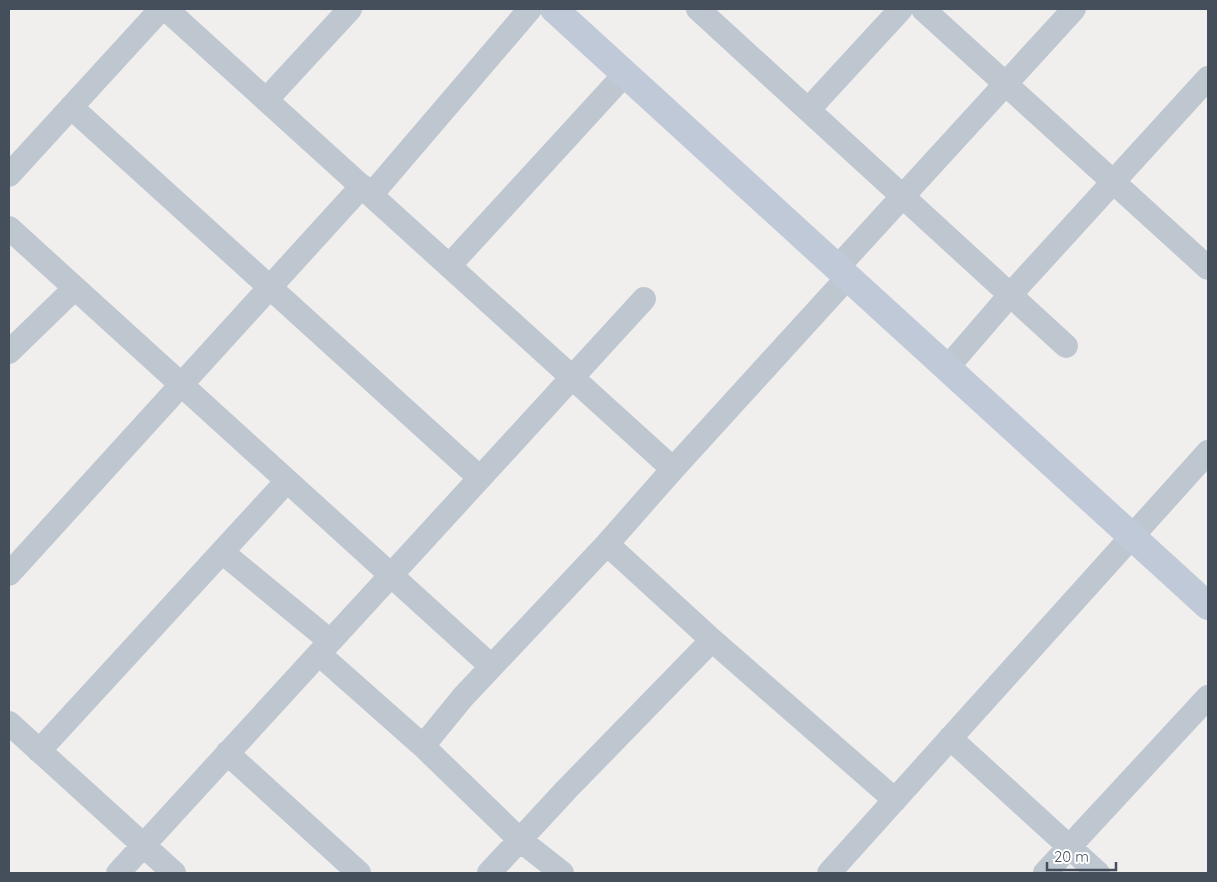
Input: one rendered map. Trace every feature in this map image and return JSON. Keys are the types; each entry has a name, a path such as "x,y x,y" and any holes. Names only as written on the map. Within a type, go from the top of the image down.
{"street":[{"path":"9,175 161,9"},
{"path":"166,9 673,468"},
{"path":"266,100 350,9"},
{"path":"9,574 270,287 367,191 530,9"},
{"path":"554,9 1208,606"},
{"path":"808,110 901,9"},
{"path":"923,9 1208,268"},
{"path":"423,746 463,697 607,544 843,272 903,196 1074,9"},
{"path":"706,12 808,110 1066,346"},
{"path":"449,266 625,74"},
{"path":"947,368 1010,295 1208,78"},
{"path":"71,107 480,478"},
{"path":"9,228 492,666"},
{"path":"9,352 75,288"},
{"path":"118,873 644,299"},
{"path":"828,873 1208,452"},
{"path":"39,751 288,481"},
{"path":"607,544 712,640 895,800"},
{"path":"222,552 325,647 520,840 562,873"},
{"path":"489,873 566,790 712,640"},
{"path":"1045,873 1208,697"},
{"path":"9,723 174,873"},
{"path":"950,738 1098,873"},
{"path":"227,753 359,873"}]}
